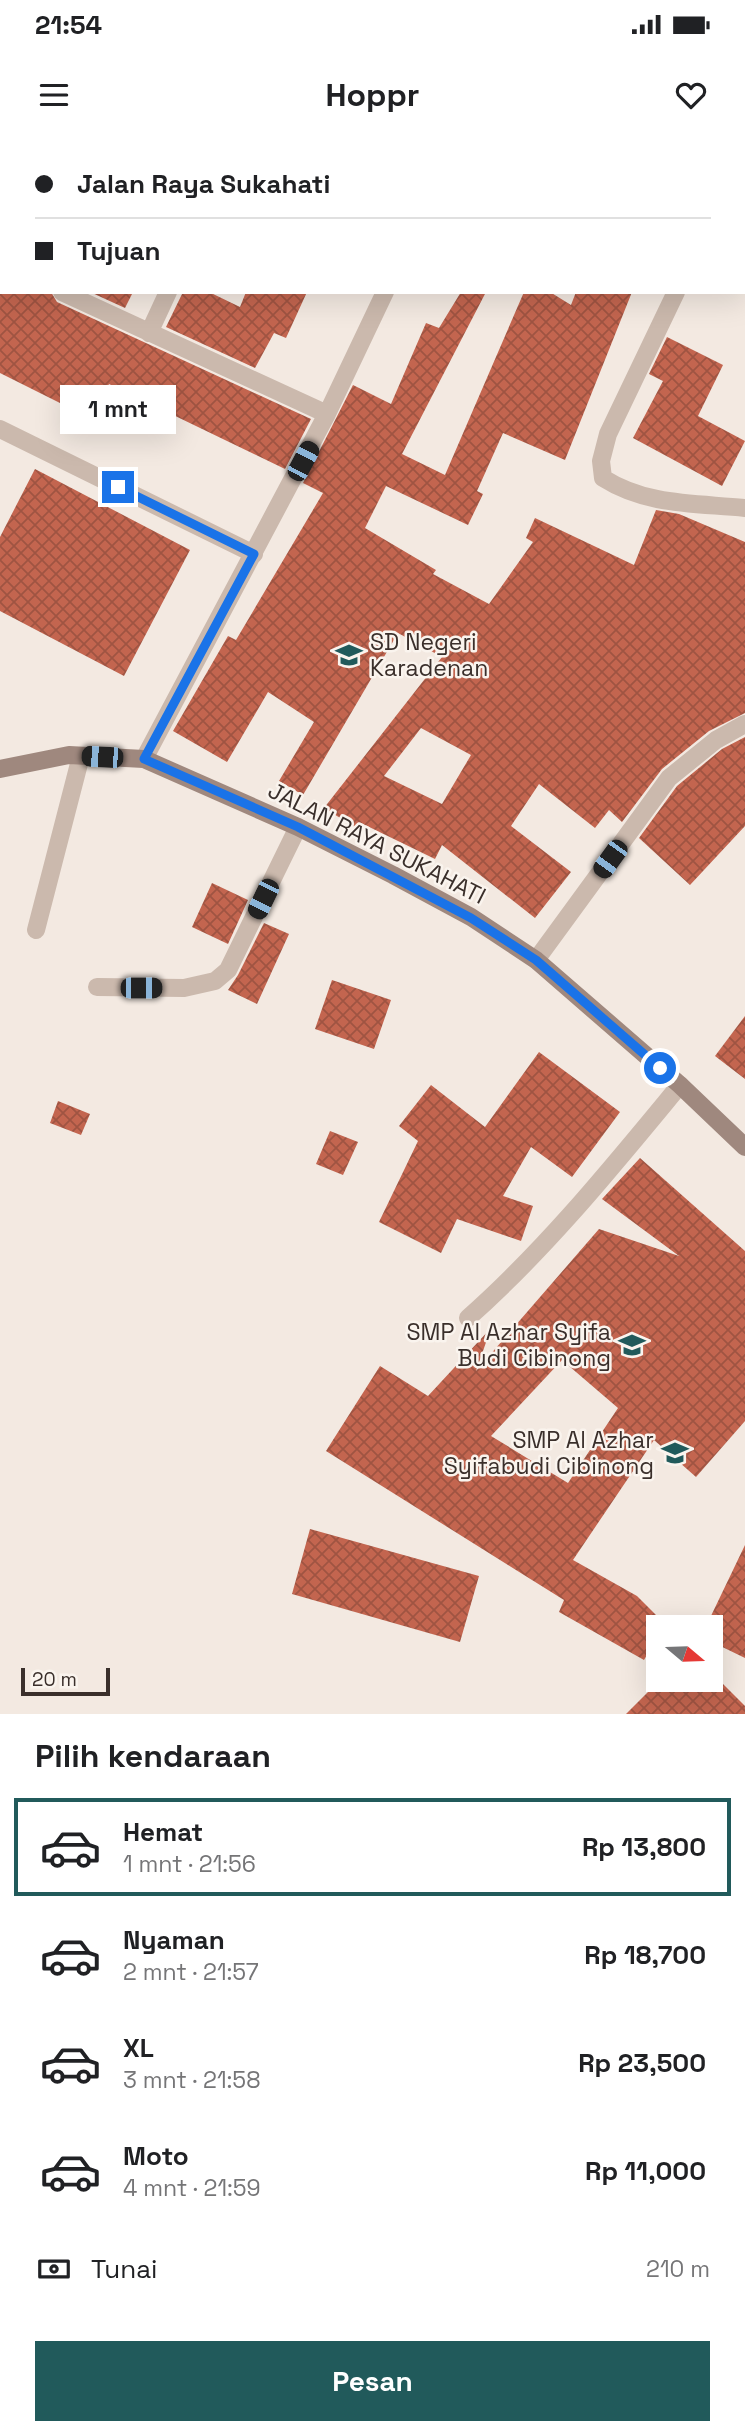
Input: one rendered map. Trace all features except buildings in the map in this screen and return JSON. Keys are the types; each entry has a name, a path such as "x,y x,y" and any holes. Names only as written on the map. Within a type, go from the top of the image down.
{"main road":[{"name":"JALAN RAYA SUKAHATI","path":"0,769 69,755 144,759 298,827 471,918 536,960 680,1085 745,1147"}],"street":[{"path":"66,294 327,414"},
{"path":"149,333 167,294"},
{"path":"144,759 327,414 385,294"},
{"path":"675,294 608,434 601,461 603,478 618,488 654,499 683,505 745,508"},
{"path":"0,429 254,554"},
{"path":"536,960 669,778 716,740 745,724"},
{"path":"36,930 81,756"},
{"path":"97,987 184,988 215,981 228,970 298,827"},
{"path":"468,1318 540,1248 680,1085"}],"place":[{"name":"SD Negeri Karadenan","path":"349,655"},
{"name":"SMP Al Azhar Syifa Budi Cibinong","path":"632,1345"},
{"name":"SMP Al Azhar Syifabudi Cibinong","path":"675,1453"}],"route":[{"path":"118,487 254,554 144,759 298,827 471,918 536,960 660,1068"}]}
